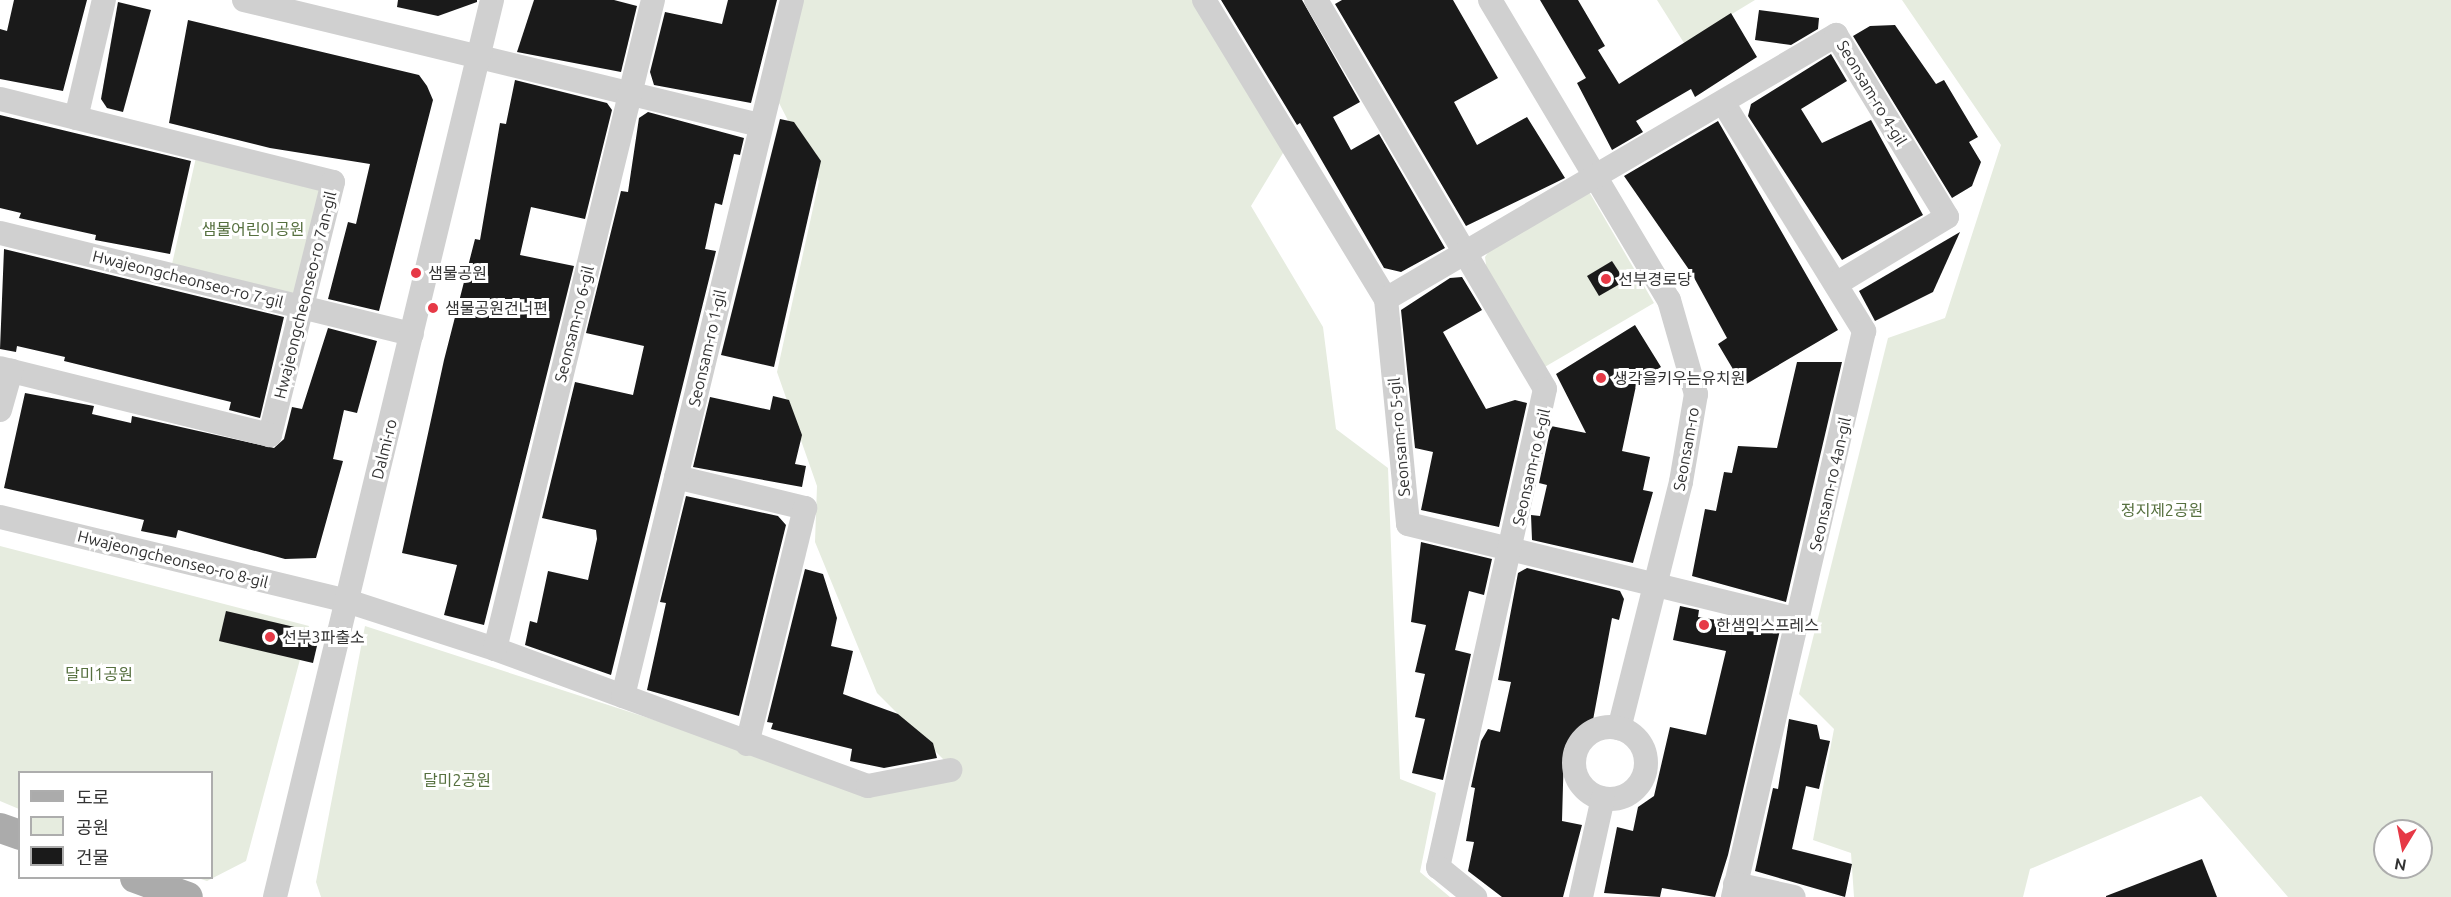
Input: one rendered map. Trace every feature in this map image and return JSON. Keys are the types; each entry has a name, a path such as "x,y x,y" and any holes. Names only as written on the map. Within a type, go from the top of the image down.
{"main road":[{"path":"0,828 18,834"},
{"path":"138,879 188,897"}],"street":[{"path":"76,118 104,0"},
{"path":"244,0 760,125"},
{"name":"Dalmi-ro","path":"275,897 492,0"},
{"name":"Seonsam-ro 6-gil","path":"495,649 653,0"},
{"name":"Seonsam-ro 1-gil","path":"623,696 792,0"},
{"name":"Seonsam-ro 5-gil","path":"1204,0 1386,298 1408,524 1799,620"},
{"name":"Seonsam-ro 6-gil","path":"1316,0 1545,389 1512,551 1438,867 1475,897"},
{"name":"Seonsam-ro","path":"1490,0 1668,300 1696,394 1655,586 1619,729"},
{"name":"Seonsam-ro 4-gil","path":"1386,298 1598,179 1836,36 1947,217 1836,284"},
{"name":"Hwajeongcheonseo-ro 7an-gil","path":"0,99 333,182 270,435 5,369"},
{"name":"Seonsam-ro 4an-gil","path":"1724,104 1864,332 1799,620 1734,891"},
{"name":"Hwajeongcheonseo-ro 7-gil","path":"0,233 411,334"},
{"path":"0,410 5,369"},
{"path":"676,477 805,508 747,744 868,786 950,770"},
{"name":"Hwajeongcheonseo-ro 8-gil","path":"0,517 347,601 495,649 747,744"},
{"path":"1619,729 1644,753 1643,777 1626,795 1603,798 1583,787 1575,755 1586,735 1619,729"},
{"path":"1581,897 1603,798"},
{"path":"1734,891 1794,897"}],"green space":[{"name":"달미2공원","path":"802,0 1193,0 1286,148 1251,206 1323,327 1336,429 1388,468 1400,779 1436,793 1420,872 1450,897 321,897 316,882 365,626 870,790 956,772 877,693 815,542 817,486 777,372 819,181 778,101"},
{"path":"1657,0 1755,0 1684,43"},
{"name":"정지제2공원","path":"1902,0 2451,0 2451,897 2288,897 2201,796 2030,869 2023,897 1854,897 1851,853 1813,840 1834,729 1799,694 1888,338 1945,318 2001,145"},
{"name":"샘물어린이공원","path":"197,153 328,184 300,303 170,273"},
{"path":"1588,190 1654,303 1543,368 1487,272 1485,257 1493,245"},
{"name":"달미1공원","path":"0,546 309,626 246,861 213,878 213,771 18,771 18,809 0,801"}],"building":[{"path":"14,0 87,0 63,91 0,79 0,29 7,31"},
{"path":"398,0 477,0 477,2 438,16 397,7"},
{"path":"534,0 614,0 637,6 621,72 517,52"},
{"path":"728,0 777,0 751,103 654,85 650,72 665,12 722,24"},
{"path":"1221,0 1302,0 1360,102 1333,117 1351,150 1379,134 1445,248 1401,272 1384,268 1300,123 1297,125"},
{"path":"1342,0 1453,0 1498,78 1454,102 1477,145 1527,117 1565,178 1466,226 1335,4"},
{"path":"1540,0 1578,0 1605,46 1598,50 1619,84 1731,13 1757,57 1695,97 1691,89 1636,121 1643,132 1612,150 1577,83 1586,78"},
{"path":"118,2 151,10 123,112 107,108 101,99"},
{"path":"1759,10 1819,18 1818,29 1791,45 1755,40"},
{"path":"188,20 419,75 427,86 433,100 379,311 328,299 348,222 356,224 370,164 270,148 169,123"},
{"path":"1895,25 1936,84 1944,80 1978,137 1969,142 1981,162 1972,186 1952,198 1853,36 1870,26"},
{"path":"1831,54 1847,81 1801,109 1822,143 1871,120 1923,215 1842,260 1748,116 1751,104"},
{"path":"515,80 607,103 612,110 585,219 531,207 520,255 574,266 484,625 444,615 457,565 402,553 444,360 475,239 480,240 500,123 506,124"},
{"path":"648,112 744,138 740,155 734,154 722,205 715,203 705,249 716,251 611,675 525,645 530,621 537,623 548,571 588,580 597,539 596,530 542,518 575,382 633,395 644,346 586,333 621,191 628,192 639,118"},
{"path":"0,115 191,161 170,254 95,240 96,235 19,218 21,213 0,208"},
{"path":"780,119 794,122 821,161 774,367 721,355"},
{"path":"1718,121 1838,330 1743,386 1718,344 1727,338 1692,274 1624,176"},
{"path":"1960,232 1933,292 1875,321 1859,291"},
{"path":"4,249 284,317 260,418 229,410 231,402 64,361 65,357 17,346 16,352 0,349"},
{"name":"선부경로당","path":"1612,261 1625,281 1599,296 1587,276"},
{"path":"1462,277 1482,310 1443,332 1486,409 1515,400 1527,403 1499,527 1421,510 1433,452 1415,448 1401,310 1450,278"},
{"path":"1635,325 1661,367 1637,381 1622,451 1650,457 1643,490 1653,492 1633,563 1532,540 1531,515 1540,516 1547,485 1539,483 1551,426 1586,433 1556,374"},
{"path":"328,328 377,341 357,413 344,410 333,459 343,461 316,558 285,559 178,530 176,538 141,531 144,520 4,488 25,393 94,406 92,414 131,423 132,416 274,448 284,439 292,407 302,409"},
{"path":"1797,362 1842,362 1786,602 1692,576 1705,509 1716,511 1724,472 1732,473 1738,446 1777,448"},
{"path":"773,396 789,400 802,435 795,464 806,466 802,487 693,467 710,397 770,410"},
{"path":"686,496 778,516 786,525 739,716 647,690 666,603 660,602"},
{"path":"1421,542 1492,559 1484,595 1469,591 1455,650 1471,654 1443,780 1412,773 1425,719 1415,717 1425,674 1415,672 1426,625 1411,622"},
{"path":"1527,568 1620,591 1624,599 1619,620 1612,618 1593,720 1564,749 1562,821 1582,825 1563,897 1502,897 1468,871 1474,842 1466,841 1475,788 1471,787 1481,741 1488,729 1500,732 1511,682 1498,680 1518,573"},
{"path":"805,569 823,574 837,618 831,646 853,651 843,694 898,714 933,743 937,758 884,768 850,761 852,749 771,729 773,723 767,722"},
{"path":"1680,606 1699,610 1698,617 1780,630 1728,855 1715,897 1662,888 1660,897 1604,893 1617,827 1633,831 1638,807 1654,796 1670,727 1706,735 1726,651 1673,640"},
{"name":"선부3파출소","path":"226,611 320,633 313,663 219,641"},
{"path":"1789,719 1817,725 1820,739 1830,741 1819,789 1806,786 1792,849 1852,864 1845,897 1755,871 1773,788 1778,789"},
{"path":"2202,859 2217,897 2106,897 2106,896"}],"place":[{"name":"샘물공원","path":"416,273"},
{"name":"선부경로당","path":"1606,279"},
{"name":"샘물공원건너편","path":"433,308"},
{"name":"생각을키우는유치원","path":"1601,378"},
{"name":"한샘익스프레스","path":"1704,625"},
{"name":"선부3파출소","path":"270,637"}]}
